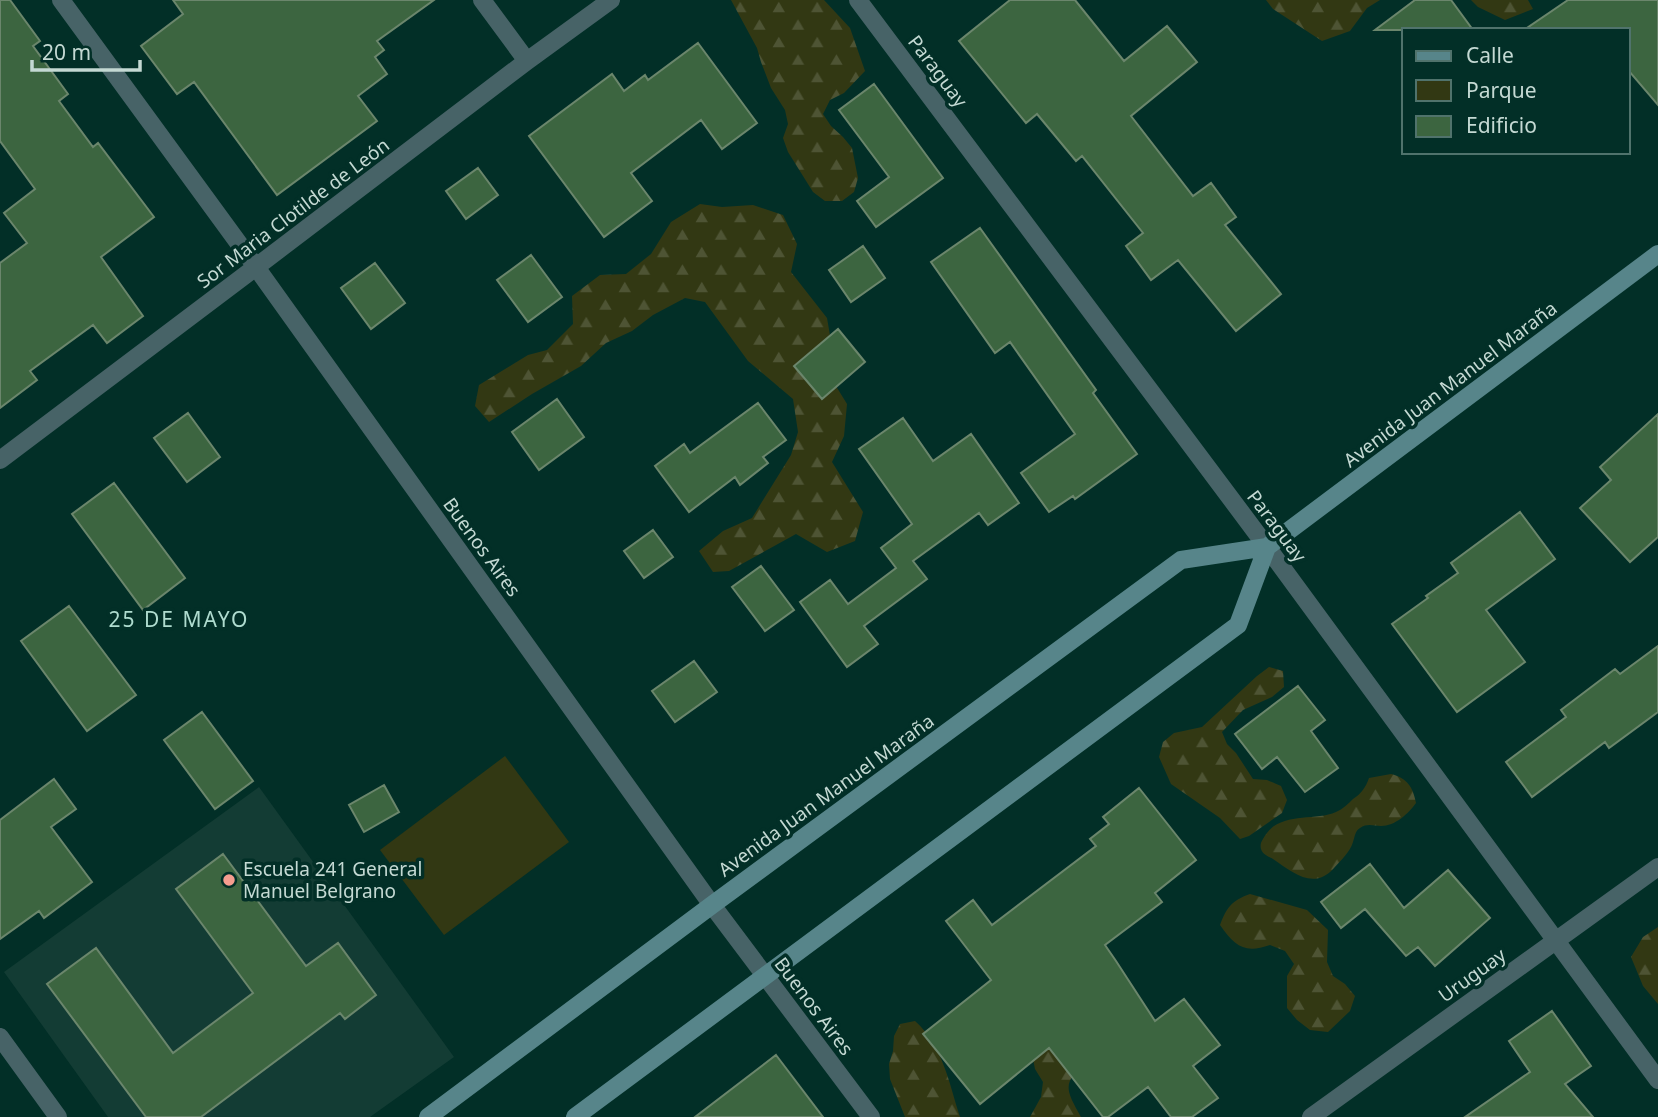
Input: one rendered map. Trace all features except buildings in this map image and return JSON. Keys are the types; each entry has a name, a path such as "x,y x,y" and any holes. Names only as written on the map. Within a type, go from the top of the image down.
{"street":[{"name":"Buenos Aires","path":"61,0 256,267 712,905 872,1117"},
{"path":"482,0 527,61"},
{"name":"Sor Maria Clotilde de León","path":"0,460 611,0"},
{"name":"Paraguay","path":"858,0 1267,547 1658,1080"},
{"name":"Avenida Juan Manuel Maraña","path":"428,1117 1181,560 1267,547 1658,254"},
{"path":"575,1117 1238,625 1267,547"},
{"name":"Uruguay","path":"1311,1117 1658,867"},
{"path":"0,1037 58,1117"}],"shaded area":[{"name":"Escuela 241 General Manuel Belgrano","path":"259,787 454,1057 370,1117 108,1117 4,972"}],"green space":[{"path":"731,0 824,0 850,28 865,71 844,93 830,100 823,114 852,148 858,178 854,192 842,201 825,201 813,192 788,152 783,138 788,124 785,110 771,88 757,48"},
{"path":"1266,0 1380,0 1367,8 1350,31 1322,41 1273,9"},
{"path":"1471,0 1528,0 1533,9 1505,20 1478,7"},
{"path":"700,204 722,207 753,205 783,215 797,244 791,272 827,318 832,347 831,378 847,404 844,436 832,462 863,512 855,541 827,552 796,534 729,571 713,572 699,551 723,531 752,518 791,455 798,432 793,399 748,361 705,302 685,298 653,315 632,331 606,343 581,366 489,422 475,406 479,385 528,355 547,350 573,324 572,296 600,275 626,274 651,254 671,222"},
{"path":"1269,667 1283,671 1284,687 1272,697 1243,710 1222,732 1227,744 1253,779 1267,780 1281,786 1287,800 1282,813 1249,836 1240,839 1220,818 1171,784 1159,757 1163,742 1174,733 1202,727"},
{"path":"505,756 569,842 444,935 380,850"},
{"path":"1391,774 1408,784 1416,803 1396,822 1358,829 1348,853 1326,875 1311,879 1303,877 1262,851 1262,840 1278,824 1336,812 1361,793 1369,778"},
{"path":"1250,894 1307,910 1328,930 1327,962 1333,976 1345,984 1355,996 1350,1011 1328,1032 1310,1030 1287,1008 1287,976 1294,964 1285,951 1270,945 1253,949 1241,946 1230,938 1220,925 1231,905"},
{"path":"1658,927 1658,1004 1643,986 1631,957 1643,937"},
{"path":"915,1021 939,1053 960,1117 905,1117 890,1079 889,1064 894,1036 900,1024"},
{"path":"1051,1040 1089,1056 1069,1085 1071,1097 1081,1117 1030,1117 1041,1097 1043,1082 1035,1069 1032,1054"}],"place":[{"name":"Escuela 241 General Manuel Belgrano","path":"229,880"}],"district":[{"name":"25 DE MAYO","path":"179,620"}]}
